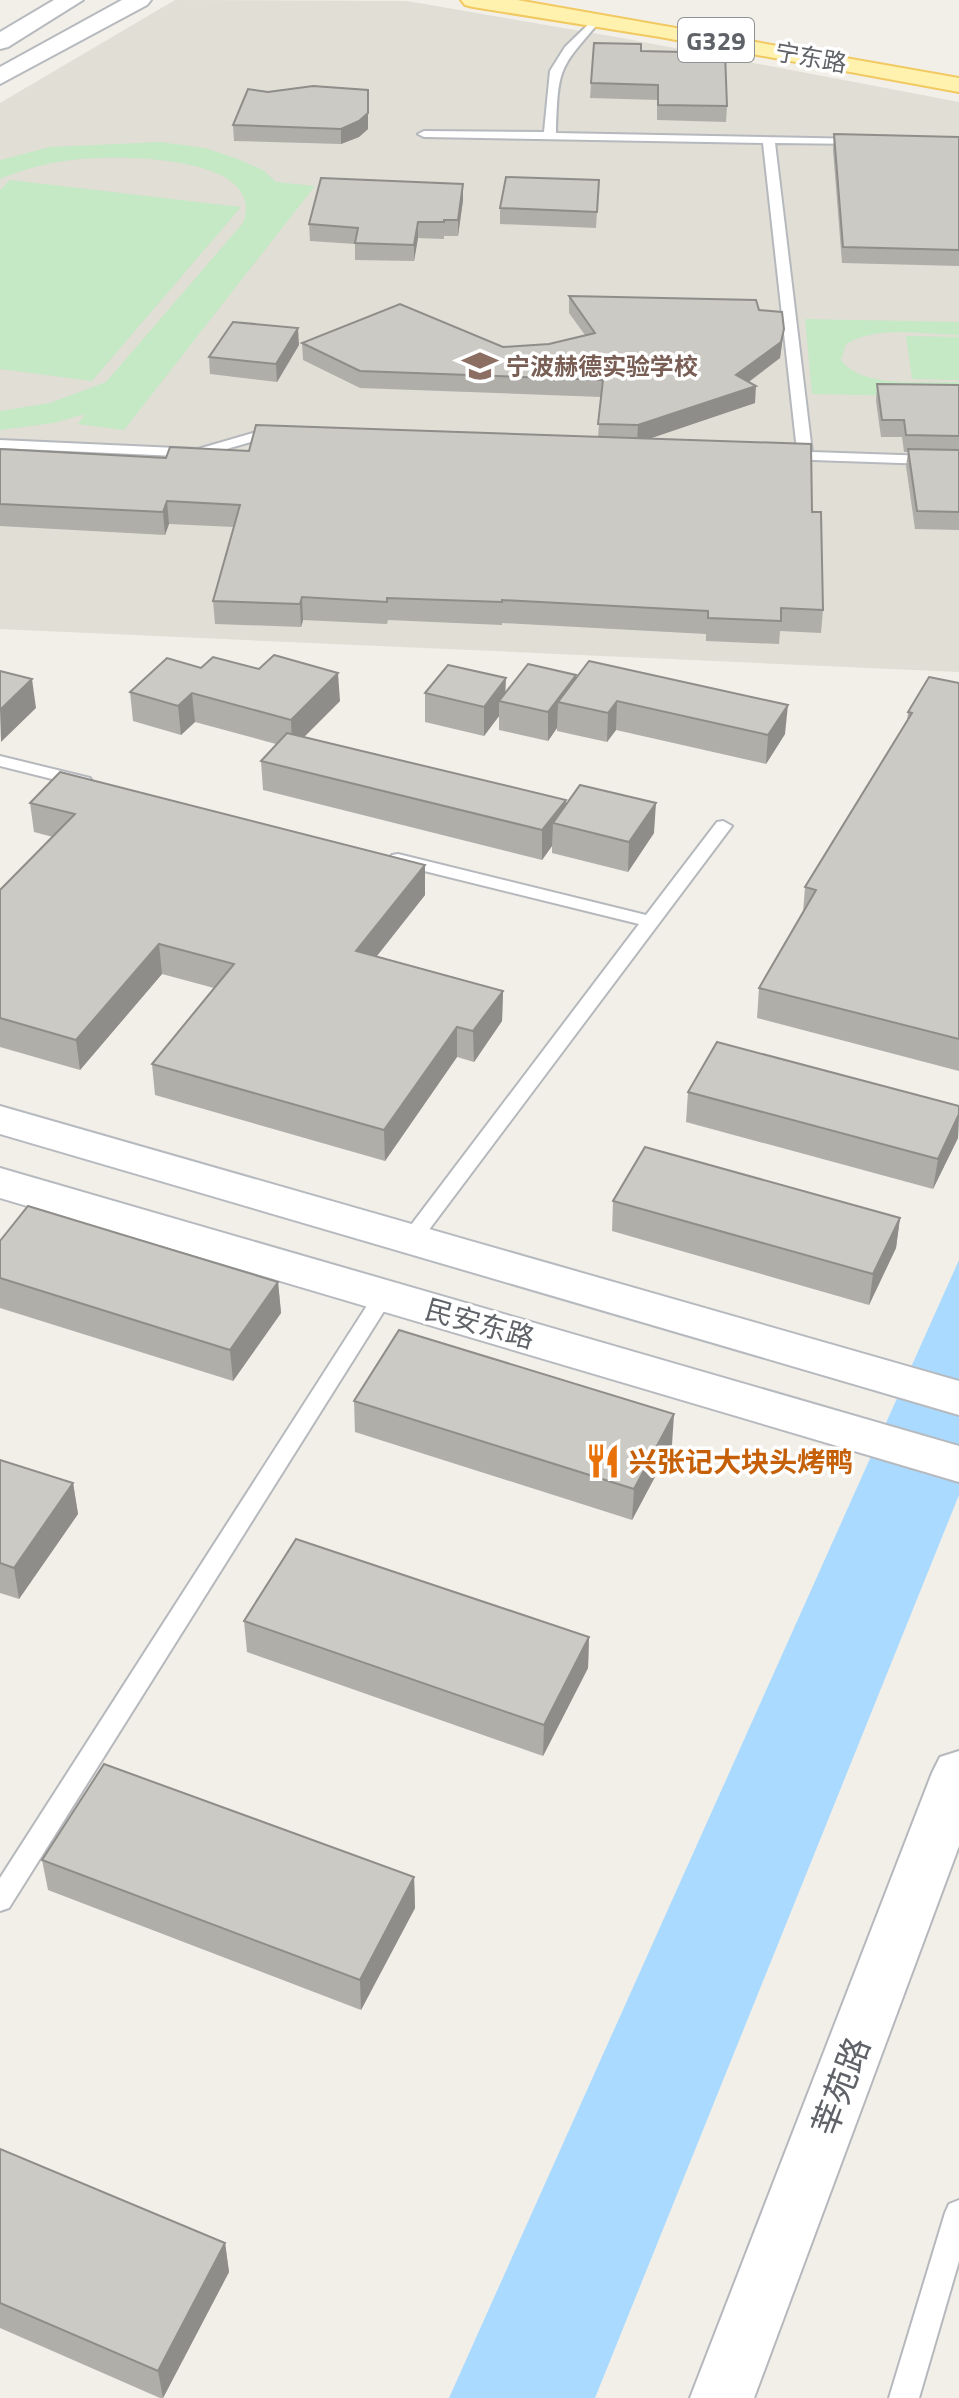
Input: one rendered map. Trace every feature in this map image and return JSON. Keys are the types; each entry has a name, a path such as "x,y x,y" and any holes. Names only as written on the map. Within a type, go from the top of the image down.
{"main road":[{"path":"0,42 71,0"},
{"path":"0,77 139,0"},
{"name":"宁东路","path":"473,0 959,85"},
{"name":"G329","path":"614,0 686,11"},
{"path":"0,1120 959,1398"},
{"name":"民安东路","path":"0,1183 959,1464"},
{"name":"莘苑路","path":"722,2398 959,1773"}],"lane":[{"path":"550,136 553,72 561,54 596,20"},
{"path":"424,134 867,141"},
{"path":"769,140 805,456"},
{"path":"0,444 199,453 253,437 300,438"},
{"path":"773,455 959,461"},
{"path":"0,761 108,788"},
{"path":"412,1238 723,826"},
{"path":"387,857 651,922"},
{"path":"0,1900 384,1295"},
{"path":"904,2398 959,2213"}],"shaded area":[{"name":"宁波赫德实验学校","path":"175,0 407,1 959,102 959,672 0,629 0,103"}],"green space":[{"path":"160,142 205,148 238,159 263,170 276,182 315,186 124,430 78,424 85,414 54,423 0,430 0,411 50,403 106,382 243,223 245,200 233,183 211,171 182,163 92,158 35,167 0,179 0,160 50,147"},
{"path":"10,180 241,207 92,381 0,369 0,190"},
{"path":"805,319 959,322 959,335 901,332 859,338 846,344 841,360 863,376 878,379 959,382 959,397 812,394"},
{"path":"906,336 959,337 959,380 912,379"}],"water":[{"path":"959,1260 959,1495 595,2398 449,2398"}],"building":[{"path":"594,43 641,44 641,51 725,53 727,106 658,105 658,85 591,83"},
{"path":"313,86 368,90 368,113 341,129 233,125 248,89 268,92"},
{"path":"834,134 959,137 959,250 843,247"},
{"path":"506,177 599,180 597,212 500,208"},
{"path":"321,178 463,184 458,220 418,222 414,245 355,243 358,228 309,224"},
{"path":"569,296 756,300 759,310 782,312 784,329 781,342 736,375 756,386 638,425 598,424 603,380 360,371 302,343 400,304 503,347 549,344 595,333"},
{"path":"233,322 298,328 276,364 209,357"},
{"path":"877,384 959,385 959,436 906,435 904,420 882,420"},
{"path":"256,425 811,444 812,512 821,512 823,610 781,608 781,621 708,618 708,611 502,600 387,598 387,602 302,597 300,604 213,601 240,505 167,501 163,512 0,504 0,449 166,458 170,447 249,451"},
{"path":"908,449 959,450 959,512 917,511"},
{"path":"274,655 338,673 291,720 192,693 178,706 130,692 167,658 201,668 213,657 259,669"},
{"path":"589,661 788,705 768,735 617,701 608,713 558,702"},
{"path":"528,664 576,675 548,712 499,701"},
{"path":"448,665 506,678 484,707 425,693"},
{"path":"0,671 32,679 0,710"},
{"path":"929,677 959,683 959,1039 759,988 816,890 805,887 912,713 908,712"},
{"path":"287,733 566,800 542,830 261,761"},
{"path":"60,772 425,865 356,951 503,991 473,1031 457,1027 384,1130 152,1064 234,964 159,944 76,1040 0,1018 0,890 75,814 30,803"},
{"path":"580,785 656,803 629,842 553,823"},
{"path":"717,1042 959,1106 959,1114 938,1159 688,1092"},
{"path":"645,1147 900,1218 873,1274 613,1201"},
{"path":"28,1206 278,1282 230,1350 0,1278 0,1241"},
{"path":"399,1330 674,1414 634,1489 354,1401"},
{"path":"0,1460 73,1483 14,1568 0,1563"},
{"path":"296,1539 589,1637 544,1725 244,1621"},
{"path":"104,1764 414,1877 360,1980 42,1860"},
{"path":"0,2149 225,2243 158,2371 0,2303"}],"place":[{"name":"宁波赫德实验学校","path":"480,366"},
{"name":"兴张记大块头烤鸭","path":"603,1461"}]}
